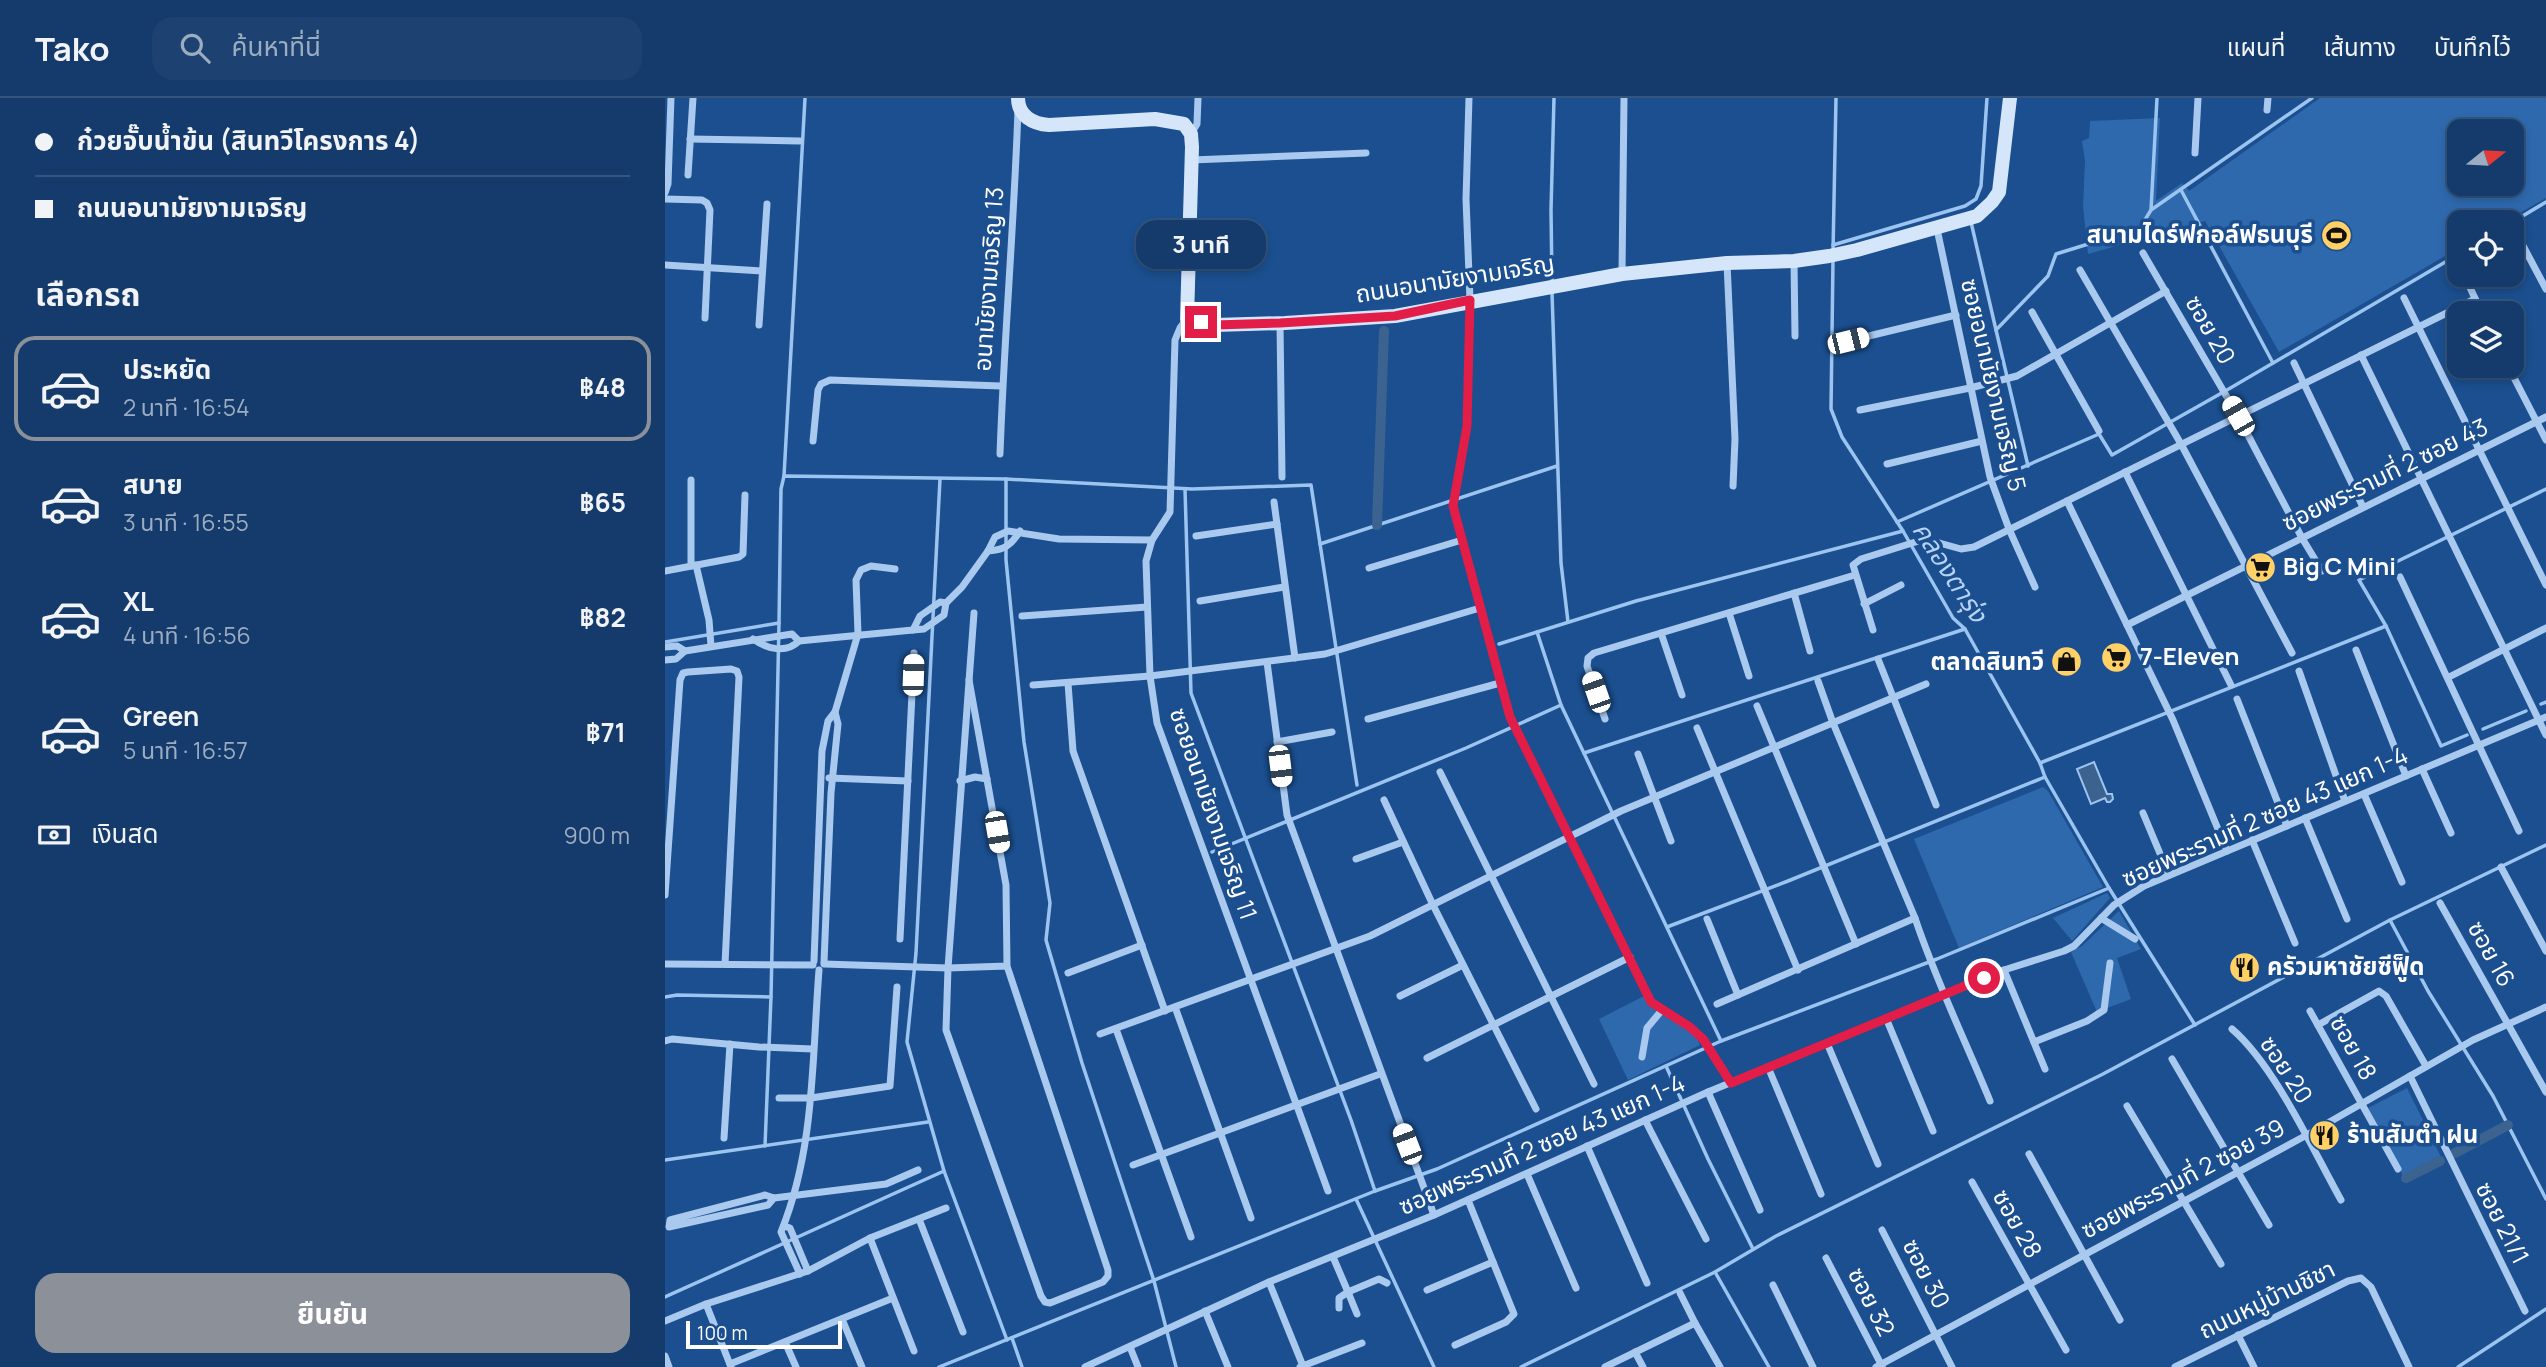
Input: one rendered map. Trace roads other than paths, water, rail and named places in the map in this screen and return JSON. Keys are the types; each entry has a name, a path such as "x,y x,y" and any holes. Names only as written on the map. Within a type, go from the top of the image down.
{"street":[{"path":"665,193 671,98"},
{"path":"688,176 693,98"},
{"path":"1191,134 1197,124 1198,98"},
{"path":"1469,98 1466,199 1470,300 1467,426 1453,506 1480,608 1510,717 1651,1002 1690,1027 1703,1039 1731,1083"},
{"path":"1622,274 1624,98"},
{"name":"ถนนอนามัยงามเจริญ","path":"1187,319 1215,325 1395,316 1622,274 1727,262 1794,261 1835,255 1937,229 1977,216 1999,191 2010,98"},
{"path":"2195,153 2198,98"},
{"path":"2267,110 2268,98"},
{"path":"1018,102 1025,117 1035,124 1169,119 1184,124 1191,134 1192,160 1187,319"},
{"name":"อนามัยงามเจริญ 13","path":"1000,454 1001,386 1018,102"},
{"path":"690,139 800,141"},
{"path":"1192,160 1366,153"},
{"path":"665,198 702,201 710,210 705,318"},
{"path":"759,325 767,204"},
{"name":"ซอยอนามัยงามเจริญ 5","path":"1937,229 1990,477 2009,529 2035,587"},
{"path":"2524,248 2546,289"},
{"name":"ซอย 20","path":"2143,253 2238,416 2322,571"},
{"path":"1794,261 1795,336"},
{"path":"1727,262 1735,439 1733,486"},
{"path":"665,265 762,271"},
{"path":"2080,270 2181,444 2292,653"},
{"path":"1873,630 1853,565 1861,559 1920,540 1931,539 1969,549 2475,299 2470,287"},
{"path":"1860,410 2017,376 2166,291"},
{"path":"2404,298 2546,585"},
{"path":"2032,312 2099,431"},
{"path":"1848,341 1956,315"},
{"name":"ซอยอนามัยงามเจริญ 11","path":"1187,319 1179,328 1175,340 1170,512 1152,540 1146,561 1150,676 1157,723 1328,1191"},
{"path":"1280,323 1282,477"},
{"path":"2361,355 2505,648 2543,718 2546,735"},
{"path":"2294,363 2363,507"},
{"path":"2514,378 2546,440"},
{"path":"813,441 818,390 821,384 830,380 1001,386"},
{"name":"ซอยพระรามที่ 2 ซอย 43","path":"2127,625 2546,416"},
{"path":"1887,464 1982,441"},
{"path":"2125,472 2231,685"},
{"path":"691,480 694,566 709,620 711,642"},
{"path":"665,570 739,558 743,554 745,495"},
{"path":"2067,501 2164,699 2227,851"},
{"path":"1274,502 1295,658"},
{"path":"1196,536 1277,524"},
{"path":"913,630 920,616 962,587 995,537 1008,531 1059,539 1152,540"},
{"path":"988,551 1011,545 1020,531"},
{"path":"1369,568 1462,540"},
{"path":"819,964 817,882 821,777 828,721 835,712 858,635 856,580 861,570 871,566 895,569"},
{"path":"1605,719 1587,666 1588,658 1594,653 1855,575"},
{"path":"2400,577 2481,744 2519,831"},
{"path":"1864,604 1902,585"},
{"path":"1200,601 1285,587"},
{"path":"1794,593 1809,651"},
{"path":"753,639 767,649 858,635 924,629 944,615 943,602"},
{"path":"1022,616 1147,607"},
{"path":"1033,685 1150,676 1325,654 1480,608"},
{"path":"969,681 1008,898 1007,966 1108,1270 1108,1276 1103,1282 1050,1303 1045,1302 1041,1296 946,1030 960,780 974,613"},
{"path":"1729,613 1749,676"},
{"path":"2449,677 2546,628"},
{"path":"1661,633 1682,695"},
{"path":"665,660 675,659 685,651 711,642 792,634 796,644"},
{"path":"665,648 677,646 685,651"},
{"path":"2356,650 2406,776"},
{"path":"900,939 914,653"},
{"path":"1878,659 1936,805"},
{"path":"1267,662 1287,815 1434,1215"},
{"path":"665,895 680,680 683,673 688,671 731,669 737,671 739,677 725,964"},
{"path":"2299,671 2345,801"},
{"path":"1818,681 1915,918 1928,958 1946,993 1990,1101"},
{"path":"1068,683 1073,751 1165,1011"},
{"path":"1368,719 1500,683"},
{"path":"1100,1034 1336,950 1621,811 1926,684"},
{"path":"2237,699 2287,826"},
{"path":"1757,706 1856,944"},
{"path":"804,1273 786,1247 785,1229 805,1154 811,1098 838,723 835,712"},
{"name":"ซอยพระรามที่ 2 ซอย 43 แยก 1-4","path":"1085,1367 1269,1282 1434,1215 1708,1092 1946,993 2074,946 2114,905 2169,875 2543,718"},
{"path":"1697,728 1798,970"},
{"path":"1277,742 1332,732"},
{"path":"1638,754 1671,841"},
{"path":"2422,769 2451,834"},
{"path":"1440,772 1594,1084"},
{"path":"821,777 908,780"},
{"path":"960,780 987,779"},
{"path":"2364,794 2402,883"},
{"path":"1384,800 1433,905 1536,1109"},
{"path":"2143,813 2169,875"},
{"path":"2305,818 2347,919"},
{"path":"2252,840 2295,943"},
{"path":"1356,859 1403,842"},
{"path":"2501,867 2546,951"},
{"path":"817,882 828,882"},
{"name":"ซอย 16","path":"2440,903 2546,1092"},
{"path":"1717,1004 1915,918"},
{"path":"1707,919 1738,995"},
{"path":"2101,919 2135,939"},
{"path":"1068,973 1142,945"},
{"path":"1427,1058 1630,957"},
{"path":"2034,1042 2098,1016 2104,1010 2110,963"},
{"path":"665,964 819,964 948,968 1007,966"},
{"path":"1399,996 1463,965"},
{"path":"2004,970 2045,1069"},
{"path":"779,1098 811,1098 890,1086 897,988"},
{"path":"2318,1025 2373,993 2383,993 2425,1066"},
{"path":"1175,1007 1251,1218"},
{"name":"ซอยพระรามที่ 2 ซอย 39","path":"1880,1366 2305,1136 2454,1050 2546,1007"},
{"path":"1642,1057 1647,1028 1662,1010"},
{"name":"ซอย 18","path":"2310,1011 2398,1169"},
{"path":"1886,1018 1933,1131"},
{"path":"1116,1029 1191,1237"},
{"name":"ซอย 20","path":"2232,1029 2251,1048 2263,1066 2341,1200"},
{"path":"665,1041 672,1039 813,1049"},
{"path":"1827,1043 1878,1164"},
{"path":"724,1138 730,1044"},
{"path":"2172,1059 2269,1225"},
{"path":"1768,1067 1821,1194"},
{"path":"1133,1165 1380,1074"},
{"name":"ซอย 21/1","path":"2410,1076 2525,1311"},
{"path":"1708,1092 1760,1210"},
{"path":"2127,1106 2221,1264"},
{"path":"1645,1121 1706,1239"},
{"path":"1587,1146 1647,1283"},
{"path":"2029,1154 2120,1320"},
{"path":"774,1198 768,1205 669,1227 670,1220 765,1195 774,1198 886,1184 918,1170"},
{"path":"1527,1174 1576,1288"},
{"name":"ซอย 28","path":"1972,1182 2066,1350"},
{"path":"1455,1345 1513,1317 1512,1308 1468,1200"},
{"path":"665,1321 706,1304 804,1273 870,1238 946,1208"},
{"path":"919,1219 963,1332"},
{"path":"785,1229 795,1241 804,1273"},
{"name":"ซอย 30","path":"1882,1230 1952,1367"},
{"path":"870,1238 914,1351"},
{"path":"1333,1257 1357,1314"},
{"name":"ซอย 32","path":"1826,1258 1880,1366"},
{"path":"1427,1290 1493,1262"},
{"name":"ถนนหมู่บ้านชิชา","path":"2175,1367 2348,1281 2361,1278 2371,1287 2409,1367"},
{"path":"1339,1308 1339,1298 1348,1292 1379,1279 1387,1283"},
{"path":"1269,1282 1301,1366 1362,1343"},
{"path":"1773,1285 1813,1367"},
{"path":"1681,1293 1720,1367"},
{"path":"706,1304 731,1366 893,1298"},
{"path":"1205,1311 1228,1367"},
{"path":"842,1319 862,1367"},
{"path":"1605,1367 1695,1323"},
{"path":"2238,1335 2254,1367"},
{"path":"785,1342 796,1367"},
{"path":"1130,1347 1138,1367"},
{"path":"1635,1352 1643,1367"},
{"path":"665,1356 669,1367"}],"waterway":[{"path":"784,476 805,98"},
{"path":"1552,281 1554,98"},
{"name":"คลองตารุ่ง","path":"1833,252 1836,98"},
{"path":"1833,245 1965,206 1976,199 1981,186 1987,98"},
{"path":"2028,466 1996,330 2048,276 2056,254 2140,228 2151,210 2157,98"},
{"path":"2151,210 2312,98"},
{"path":"2181,190 2273,363"},
{"path":"2524,215 2546,202"},
{"path":"1971,222 1996,330"},
{"name":"คลองตารุ่ง","path":"1833,260 1831,409 1842,437 1903,531 1953,618 1965,629 2109,888 2195,1025"},
{"path":"1897,522 2099,434 2112,455 2447,261"},
{"path":"1552,293 1561,563 1568,622"},
{"path":"1377,525 1384,331"},
{"path":"1320,544 1557,466"},
{"path":"665,642 779,623 781,489 784,476 1006,479 1192,489 1311,485 1357,785"},
{"path":"940,479 916,953 907,1042 944,1171 1007,1340"},
{"path":"1006,479 1006,560 1024,742 1050,903 1046,940 1082,1063 1154,1281 1176,1367"},
{"path":"1185,489 1191,693 1375,1191"},
{"path":"2467,735 2441,746 2386,626 2359,580 2546,489"},
{"path":"1499,644 1636,601 1903,531"},
{"path":"771,997 779,623"},
{"path":"2040,763 2386,626"},
{"path":"1584,753 1965,629"},
{"path":"1537,632 1561,705 1721,1041"},
{"path":"2541,704 2546,702"},
{"path":"1212,852 1466,748 1561,705"},
{"path":"2483,729 2526,711"},
{"path":"1667,927 2045,777"},
{"path":"1521,1367 1715,1272 1776,1236 2103,1074 2390,920 2546,845"},
{"path":"939,1367 1375,1191 1437,1169 1721,1041 1937,959 2109,888"},
{"path":"2390,920 2428,991 2493,1096 2546,1199"},
{"path":"665,997 771,997 765,1146"},
{"path":"1666,1066 1753,1249"},
{"path":"665,1160 928,1122"},
{"path":"2455,1153 2508,1125"},
{"path":"2406,1178 2440,1161"},
{"path":"665,1297 944,1171"},
{"path":"1356,1199 1434,1367"},
{"path":"1715,1272 1769,1367"},
{"path":"2458,1367 2546,1309"},
{"path":"1012,1338 1022,1367"}],"place":[{"name":"สนามไดร์ฟกอล์ฟธนบุรี","path":"2336,235"},
{"name":"Big C Mini","path":"2260,567"},
{"name":"7-Eleven","path":"2117,657"},
{"name":"ตลาดสินทวี","path":"2067,662"},
{"name":"ครัวมหาชัยซีฟู็ด","path":"2244,967"},
{"name":"ร้านสัมตำ ฝน","path":"2324,1135"}]}
